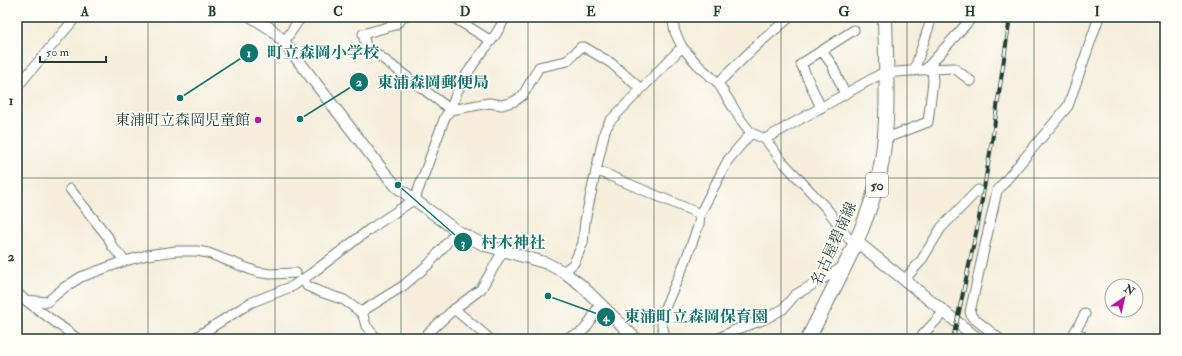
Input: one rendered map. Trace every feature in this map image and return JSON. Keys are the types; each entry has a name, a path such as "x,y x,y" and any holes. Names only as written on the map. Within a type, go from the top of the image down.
{"main road":[{"name":"名古屋碧南線","path":"808,339 856,241 877,186 884,139 886,72 885,17"}],"street":[{"path":"17,87 76,17"},
{"path":"252,17 271,29 284,42 397,187 457,231 484,245 546,263 564,272 581,285 636,339"},
{"path":"284,42 301,17"},
{"path":"404,17 395,26 363,34 366,46 451,110 488,103 502,105 515,101 523,95 540,67 567,61 581,47 584,47 611,63 641,89"},
{"path":"453,17 491,41"},
{"path":"193,339 250,303 293,286 370,229 415,199 445,117 451,110 456,93 469,70 491,41 505,17"},
{"path":"672,17 675,32 682,47 698,65 718,83 751,133 765,139 782,161 826,209 849,239 856,241 978,339"},
{"path":"718,83 758,44 790,17"},
{"path":"914,70 932,17"},
{"path":"1000,339 972,317 970,312 996,191 1068,106 1099,17"},
{"path":"929,69 969,21"},
{"path":"821,108 801,64 854,30"},
{"path":"564,272 574,263 583,243 585,221 605,130 610,121 682,47"},
{"path":"822,51 832,65 845,94"},
{"path":"765,139 886,72 954,68 971,81"},
{"path":"884,139 928,122 933,81 929,69"},
{"path":"666,339 662,325 663,312 685,262 699,224 700,214 728,160 751,133"},
{"path":"596,170 700,214"},
{"path":"70,188 108,237 117,254 125,261"},
{"path":"904,280 921,261 941,228 978,190"},
{"path":"361,312 408,282 429,264 457,231"},
{"path":"431,339 427,334 481,289 504,250"},
{"path":"25,300 47,302 65,287 81,277 125,261 176,251 197,251 208,253 257,272 270,274 296,273"},
{"path":"717,339 735,330 765,319 784,309 795,295 843,267"},
{"path":"304,279 307,286 344,300 361,312 366,326 377,339"},
{"path":"17,294 78,339"},
{"path":"566,339 568,336 582,336 581,333 600,304"},
{"path":"454,310 490,339"},
{"path":"919,339 944,312"},
{"path":"1085,314 1073,335 1086,339"}],"railway":[{"path":"953,339 978,224 993,135 1010,17"}],"place":[{"name":"町立森岡小学校","path":"180,98"},
{"name":"東浦森岡郵便局","path":"300,119"},
{"name":"東浦町立森岡児童館","path":"258,120"},
{"name":"村木神社","path":"398,185"},
{"name":"東浦町立森岡保育園","path":"548,296"}]}
